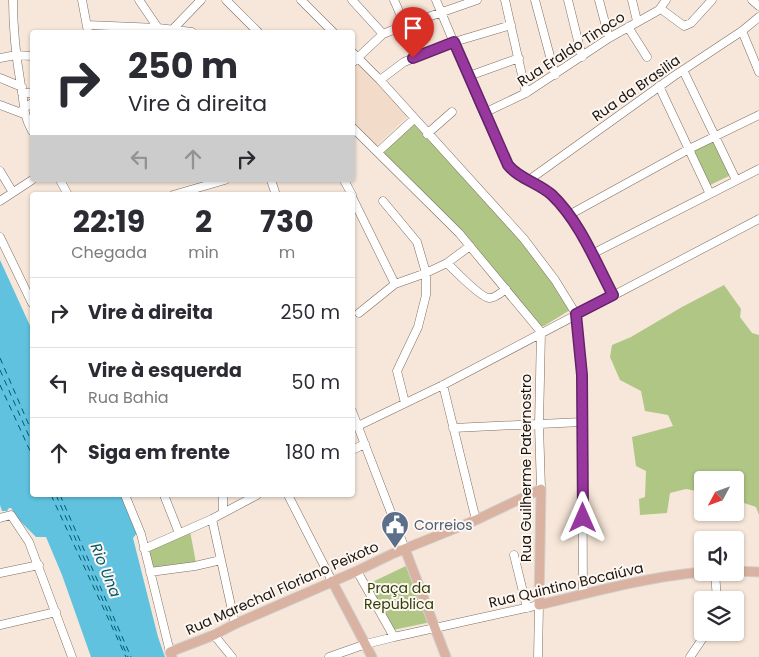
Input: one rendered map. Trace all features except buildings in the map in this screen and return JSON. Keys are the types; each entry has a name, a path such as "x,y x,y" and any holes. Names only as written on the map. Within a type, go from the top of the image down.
{"main road":[{"name":"Rua Marechal Floriano Peixoto","path":"170,655 332,581 476,520 541,489"},
{"name":"Rua Guilherme Paternostro","path":"539,604 541,489"},
{"path":"406,549 446,657"},
{"path":"744,571 759,572"},
{"name":"Rua Quintino Bocaiúva","path":"539,604 663,577 694,573"},
{"path":"332,581 372,657"}],"street":[{"path":"13,0 16,55 24,112 30,126"},
{"path":"82,0 87,29 158,28 172,30 201,0"},
{"path":"139,0 158,28"},
{"path":"226,0 256,30"},
{"path":"301,0 331,30"},
{"path":"352,0 384,34"},
{"path":"394,0 405,25"},
{"path":"436,0 508,165 515,172 551,194 569,214 613,295"},
{"path":"355,57 384,34 477,0"},
{"path":"505,0 526,93"},
{"path":"534,0 554,75"},
{"path":"568,0 582,57"},
{"path":"599,0 609,38"},
{"path":"632,0 637,21"},
{"path":"663,3 678,24 683,26 688,25 712,0"},
{"path":"752,0 759,6"},
{"name":"Rua Eraldo Tinoco","path":"484,113 526,93 663,3"},
{"name":"Rua da Brasilia","path":"528,180 659,86 742,31 759,17"},
{"path":"380,80 404,62 454,42 511,25"},
{"path":"628,27 647,57"},
{"path":"742,31 759,72"},
{"path":"0,58 16,55 30,56"},
{"path":"469,76 519,58"},
{"path":"355,59 380,80 414,120 524,239 555,280 576,314 582,375 583,594"},
{"path":"683,70 736,180"},
{"path":"0,78 30,92"},
{"path":"659,86 710,194"},
{"path":"0,105 24,112"},
{"path":"24,112 30,105"},
{"path":"427,134 452,112"},
{"path":"569,214 689,149 759,115"},
{"path":"378,152 414,120"},
{"path":"355,130 459,233 542,332"},
{"path":"592,254 759,169"},
{"path":"0,171 12,191"},
{"path":"0,201 12,191 30,181"},
{"path":"183,192 217,182"},
{"path":"383,200 407,227 417,242 426,273 426,295 418,327 398,371 405,403"},
{"path":"355,202 395,284"},
{"path":"358,426 443,385 759,218"},
{"path":"0,237 30,297"},
{"path":"359,313 395,284 447,263 470,246"},
{"path":"447,263 488,298 492,298 506,289"},
{"name":"Rua Guilherme Paternostro","path":"541,489 539,425 542,332"},
{"path":"443,385 476,520"},
{"path":"355,418 406,549"},
{"path":"453,428 582,422"},
{"path":"355,449 365,444"},
{"path":"126,497 139,527 170,655"},
{"path":"165,497 179,533"},
{"path":"223,497 224,513"},
{"path":"144,549 212,519 253,497"},
{"path":"289,497 332,581"},
{"path":"0,518 11,515 23,531 38,565 72,657"},
{"path":"212,519 235,624"},
{"path":"514,556 527,608"},
{"path":"150,572 195,566 221,560"},
{"path":"0,574 38,565"},
{"path":"357,571 394,637"},
{"path":"538,657 539,604"},
{"name":"Rua Quintino Bocaiúva","path":"329,657 366,644 539,604"},
{"path":"0,625 56,612"},
{"path":"214,636 232,657"},
{"path":"690,657 701,641"}],"shaded area":[{"path":"358,60 409,115 376,146 355,123 355,63"}],"green space":[{"path":"414,124 496,211 541,266 570,310 541,326 382,153"},
{"path":"714,140 731,175 710,185 693,151"},
{"path":"724,285 741,309 740,317 752,333 759,335 759,515 756,507 744,503 744,471 694,471 694,490 686,489 670,493 667,513 640,515 639,499 645,497 646,471 636,466 632,437 673,426 668,415 645,411 641,391 620,380 610,357 612,345 631,337"},
{"path":"190,531 196,563 153,568 149,550"},
{"name":"Praça da Republica","path":"408,565 431,622 393,630 368,584"}],"water":[{"name":"Rio Una","path":"0,260 30,326 30,497 123,497 137,533 133,538 158,637 165,657 91,657 62,575 46,537 36,537 19,520 11,508 7,511 2,511 0,505"}],"ferry route":[{"path":"0,358 30,427"},
{"path":"0,370 30,438"},
{"path":"0,385 30,451"},
{"path":"52,497 126,657"},
{"path":"57,497 128,657"},
{"path":"61,497 131,657"}],"place":[{"name":"Correios","path":"395,549"}],"route":[{"path":"413,58 454,42 480,105 508,165 515,172 551,194 569,214 613,295 576,314 582,375 583,518"}]}
